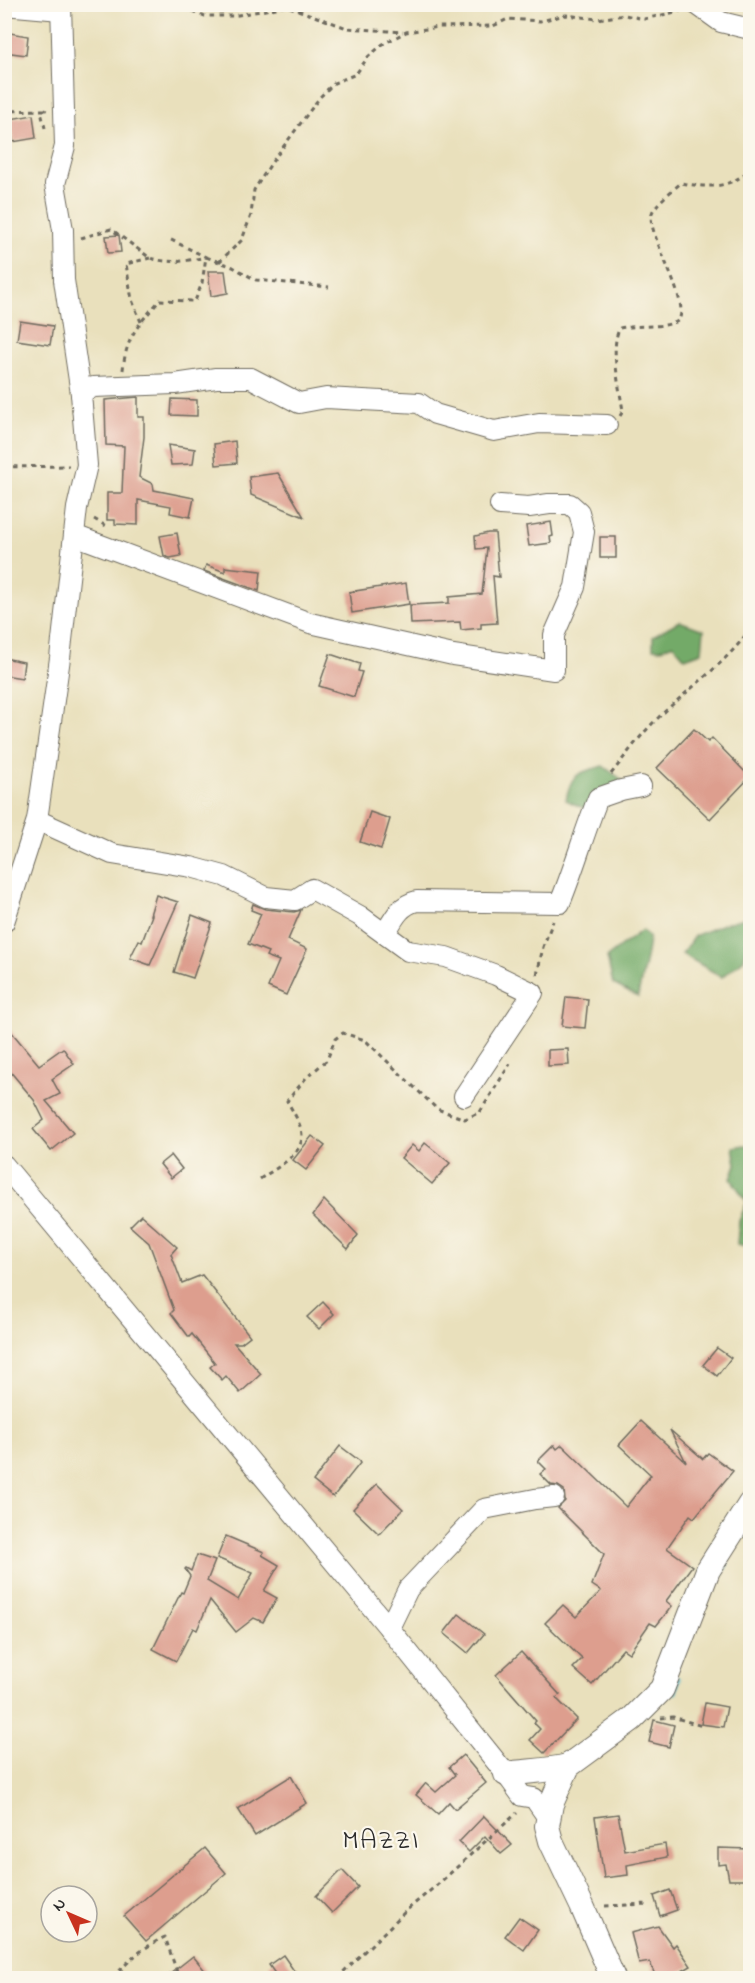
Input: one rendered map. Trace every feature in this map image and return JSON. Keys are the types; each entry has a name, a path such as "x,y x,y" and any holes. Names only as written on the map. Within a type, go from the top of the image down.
{"street":[{"path":"4,5 61,7 65,146 54,184 63,230 64,280 81,394 87,465 77,508 60,658 37,820 4,922"},
{"path":"697,5 721,22 750,28"},
{"path":"81,394 93,387 175,384 216,378 251,378 299,403 326,398 419,403 435,414 494,431 538,423 607,425"},
{"path":"74,535 310,623 453,655 554,669 554,635 575,587 584,532 579,512 570,504 529,507 500,505"},
{"path":"386,932 401,908 417,901 561,903 583,834 598,798 640,786"},
{"path":"37,820 111,854 190,867 224,876 266,897 295,900 312,889 360,915 386,932 408,951 446,957 496,975 533,993 464,1096"},
{"path":"4,1165 389,1628 522,1797 534,1798 548,1818"},
{"path":"389,1628 408,1589 484,1509 554,1497"},
{"path":"506,1774 530,1770 548,1771 568,1766 632,1719 662,1689 708,1570 750,1504"},
{"path":"568,1766 551,1804 547,1826 551,1841 613,1978"}],"path":[{"path":"176,4 205,16 233,16 287,6 347,28 406,32 439,27 493,26 508,19 540,21 566,15 597,19 626,15 644,19 697,5"},
{"path":"219,262 242,240 251,215 254,190 320,97 334,83 356,74 368,57 383,44 406,32"},
{"path":"4,111 46,110"},
{"path":"607,425 619,418 623,411 616,353 616,339 620,328 669,324 680,318 671,273 650,224 652,212 681,183 720,187 750,170"},
{"path":"63,230 80,238 111,229 150,258 157,260 186,261 206,257"},
{"path":"167,237 256,280 329,287"},
{"path":"121,387 124,357 133,331 160,300 195,301 202,283 206,257"},
{"path":"141,322 132,300 126,264 150,258"},
{"path":"4,467 87,465"},
{"path":"598,798 610,776 639,738 660,716 736,650 750,629"},
{"path":"533,993 543,947 561,903"},
{"path":"260,1179 297,1153 302,1136 295,1116 286,1101 306,1078 327,1060 335,1039 344,1033 364,1040 437,1109 465,1119 480,1112 513,1059"},
{"path":"632,1719 673,1717 702,1726"},
{"path":"337,1978 408,1908 534,1798"},
{"path":"582,1906 649,1904"},
{"path":"113,1978 146,1946 165,1937 179,1978"}],"green space":[{"path":"679,621 704,630 702,652 685,658 673,644 661,649 653,648 653,636"},
{"path":"603,766 621,779 631,790 624,799 583,808 566,800 573,779 587,770"},
{"path":"744,918 750,925 744,959 722,977 682,954 694,936"},
{"path":"642,930 649,937 638,997 613,984 607,957"},
{"path":"750,1146 750,1247 737,1244 739,1221 747,1202 731,1179 736,1164 733,1147"}],"building":[{"path":"4,32 28,36 26,55 4,52"},
{"path":"33,115 36,138 13,142 10,119"},
{"path":"119,235 121,252 108,253 106,236"},
{"path":"208,271 225,271 228,293 211,296"},
{"path":"20,321 53,326 50,345 17,340"},
{"path":"138,397 138,417 144,417 139,477 153,484 154,490 194,498 190,517 170,513 171,506 138,500 138,525 115,524 115,520 107,520 107,493 122,493 124,446 106,445 105,400"},
{"path":"172,399 197,400 197,416 171,415"},
{"path":"235,441 237,463 216,465 214,444"},
{"path":"168,445 195,449 193,464 171,465"},
{"path":"278,473 304,517 251,495 249,477"},
{"path":"551,522 553,536 550,537 551,543 529,546 526,526"},
{"path":"177,533 181,556 170,558 164,556 160,536"},
{"path":"495,533 499,577 493,576 497,623 481,624 481,628 461,630 460,622 411,624 410,605 449,603 449,597 482,594 487,548 476,549 475,536"},
{"path":"600,537 616,537 616,558 600,558"},
{"path":"206,565 225,572 225,567 261,571 259,591 204,571"},
{"path":"406,583 409,604 352,613 349,592"},
{"path":"330,654 360,664 358,671 362,672 354,697 319,686"},
{"path":"4,658 24,662 22,678 4,675"},
{"path":"694,729 708,742 712,738 750,777 710,819 657,768"},
{"path":"370,812 390,819 381,849 360,842"},
{"path":"156,895 178,902 150,965 130,958 139,940 142,942 152,915 150,915"},
{"path":"253,904 265,909 294,912 301,910 288,940 307,949 286,995 268,987 279,961 266,956 268,952 248,944 261,914 251,910"},
{"path":"192,915 212,923 193,978 174,972"},
{"path":"566,997 588,999 585,1028 562,1026"},
{"path":"4,1023 39,1065 63,1048 74,1064 52,1079 60,1094 46,1101 73,1133 51,1151 33,1129 44,1120 34,1100 4,1064"},
{"path":"568,1049 569,1065 548,1066 548,1050"},
{"path":"312,1136 325,1146 306,1170 293,1160"},
{"path":"425,1143 450,1163 432,1184 401,1158 412,1145 419,1151"},
{"path":"171,1155 182,1169 171,1178 160,1164"},
{"path":"324,1200 358,1235 348,1249 313,1215"},
{"path":"141,1215 177,1247 171,1254 182,1283 202,1275 250,1336 241,1343 234,1343 261,1374 240,1393 226,1376 222,1380 210,1367 215,1363 192,1334 189,1337 171,1313 174,1310 149,1243 130,1226"},
{"path":"323,1302 334,1314 319,1329 307,1317"},
{"path":"717,1348 731,1358 717,1376 703,1365"},
{"path":"641,1421 686,1462 670,1430 703,1459 708,1453 733,1471 694,1518 690,1515 667,1548 692,1566 666,1601 672,1606 656,1626 650,1623 629,1653 623,1649 592,1685 573,1668 582,1659 545,1623 563,1605 576,1617 601,1591 592,1585 604,1554 558,1508 565,1501 564,1490 551,1485 540,1474 546,1469 538,1461 554,1445 557,1449 562,1445 626,1507 651,1475 619,1445"},
{"path":"340,1446 361,1462 333,1497 313,1481"},
{"path":"377,1484 403,1509 379,1534 353,1509"},
{"path":"226,1536 264,1552 262,1555 279,1565 264,1591 277,1598 263,1622 254,1618 236,1632 210,1600 197,1630 193,1628 176,1661 153,1649 190,1576 185,1569 191,1571 197,1555 215,1561 207,1581 238,1600 253,1573 217,1558"},
{"path":"459,1614 484,1634 468,1653 444,1633"},
{"path":"521,1652 560,1695 556,1698 577,1719 544,1753 530,1740 540,1729 534,1723 536,1721 496,1675"},
{"path":"705,1703 727,1707 723,1727 701,1724"},
{"path":"654,1720 674,1725 669,1747 649,1742"},
{"path":"463,1755 486,1783 455,1809 449,1802 438,1814 416,1795 426,1783 436,1792 455,1775 449,1767"},
{"path":"291,1776 307,1803 255,1836 238,1809"},
{"path":"618,1814 625,1851 665,1844 667,1857 627,1865 628,1875 604,1878 595,1817"},
{"path":"484,1816 512,1845 501,1854 485,1836 469,1852 459,1842"},
{"path":"205,1848 226,1873 146,1941 124,1916"},
{"path":"718,1848 750,1849 750,1880 729,1880 726,1864 718,1865"},
{"path":"342,1870 358,1887 332,1913 316,1896"},
{"path":"670,1890 677,1910 660,1916 654,1896"},
{"path":"519,1917 538,1930 524,1950 505,1936"},
{"path":"658,1926 673,1947 676,1944 691,1966 670,1978 656,1978 650,1962 639,1964 631,1933"},
{"path":"283,1955 299,1978 278,1978 269,1965"},
{"path":"193,1956 211,1978 165,1978"}],"waterway":[{"path":"716,1581 726,1564"},
{"path":"675,1692 678,1679"}],"district":[{"name":"MAZZI","path":"381,1841"}]}
